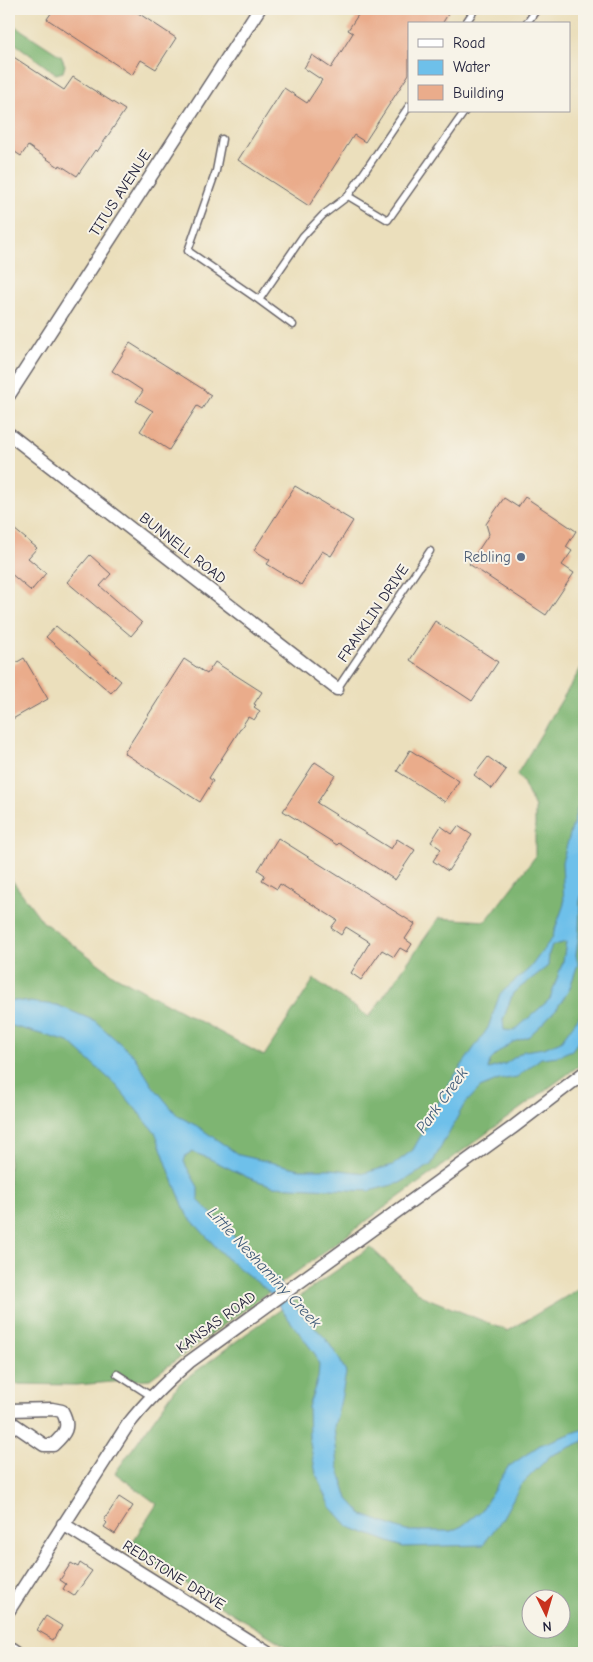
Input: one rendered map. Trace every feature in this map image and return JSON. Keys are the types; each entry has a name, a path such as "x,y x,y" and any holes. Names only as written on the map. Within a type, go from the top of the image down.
{"street":[{"name":"TITUS AVENUE","path":"9,395 259,9"},
{"name":"BUNNELL ROAD","path":"9,434 337,689"},
{"name":"KANSAS ROAD","path":"9,1610 127,1426 152,1396 189,1362 221,1338 512,1128 584,1073"},
{"path":"9,1410 52,1409 62,1411 67,1420 67,1428 61,1438 53,1445 44,1446 9,1421"},
{"name":"REDSTONE DRIVE","path":"63,1524 268,1653"},
{"path":"9,1649 15,1653"}],"lane":[{"path":"466,22 475,9"},
{"path":"527,22 537,9"},
{"path":"260,300 303,236 323,215 348,196 408,107"},
{"path":"348,196 388,220 464,112"},
{"path":"222,140 216,171 188,251 293,325"},
{"name":"FRANKLIN DRIVE","path":"337,689 430,551"},
{"path":"117,1374 152,1396"}],"green space":[{"path":"9,22 61,56 65,65 63,72 56,74 9,39"},
{"path":"584,663 584,1062 150,1379 76,1385 9,1384 9,876 43,922 114,975 264,1056 314,979 369,1017 439,918 486,921 535,857 535,808 523,782 517,774"},
{"path":"370,1247 422,1296 508,1331 584,1286 584,1653 297,1653 128,1549 157,1504 115,1473 179,1384 246,1334"}],"water":[{"name":"Park Creek","path":"584,801 584,886 580,901 576,955 578,964 569,990 557,1008 528,1037 513,1042 500,1051 490,1061 488,1069 505,1064 524,1051 544,1048 561,1041 584,1010 584,1033 572,1050 558,1056 541,1058 517,1077 499,1080 480,1088 464,1105 431,1165 400,1183 369,1191 273,1186 249,1178 192,1152 186,1155 184,1162 198,1187 198,1200 278,1281 299,1311 326,1339 340,1360 346,1373 334,1427 338,1466 348,1499 363,1515 406,1531 451,1531 462,1526 481,1511 508,1467 540,1445 584,1429 584,1441 550,1456 520,1486 502,1519 483,1545 403,1547 349,1527 331,1507 316,1474 309,1438 308,1407 318,1378 319,1365 315,1354 267,1290 226,1258 187,1215 156,1134 117,1086 69,1042 9,1025 9,1000 57,1005 95,1021 134,1056 152,1085 178,1116 197,1126 239,1155 300,1169 331,1169 365,1173 393,1165 413,1150 451,1081 488,1028 500,994 530,968 552,938 564,904 562,862 577,810","holes":["566,942 563,961 550,999 514,1031 504,1030 503,1020 513,993 548,966 549,953 552,946"]}],"building":[{"path":"54,9 132,9 176,38 156,69 141,60 132,75 47,19"},
{"path":"362,9 451,9 443,22 408,22 408,76 365,142 354,135 309,206 238,160 284,88 307,103 322,80 304,68 312,55 331,68 353,33 348,30"},
{"path":"9,54 64,90 73,77 125,110 97,152 95,150 77,176 60,165 59,167 28,146 21,156 9,148"},
{"path":"130,343 211,395 202,409 197,406 169,450 140,431 153,411 136,401 143,391 112,371"},
{"path":"295,486 353,521 331,556 322,551 301,585 267,564 270,560 254,550"},
{"name":"Rebling","path":"525,497 576,531 566,547 572,551 562,565 574,573 546,615 469,564 489,534 486,524 504,498 518,507"},
{"path":"14,529 37,548 28,558 46,573 31,591 9,572 9,534"},
{"path":"90,555 111,574 100,586 142,623 131,636 67,582"},
{"path":"435,621 498,662 472,701 410,660"},
{"path":"56,626 121,681 111,693 46,637"},
{"path":"24,658 48,699 9,721 9,667"},
{"path":"184,659 207,674 215,662 262,692 254,704 256,705 254,707 260,711 254,720 248,717 209,778 213,781 200,802 124,753"},
{"path":"410,750 459,781 445,802 397,771"},
{"path":"488,757 506,770 492,789 474,775"},
{"path":"315,762 335,775 317,803 391,849 397,839 415,850 395,880 339,843 337,845 283,811"},
{"path":"441,826 452,834 458,826 472,835 448,871 433,861 441,849 431,842"},
{"path":"278,838 415,924 405,939 412,944 407,952 400,948 394,957 382,950 361,980 351,973 370,942 346,927 341,935 331,928 337,920 280,884 277,889 262,880 265,875 258,870"},
{"path":"119,1497 133,1506 115,1534 104,1527 107,1523 104,1520"},
{"path":"71,1563 78,1567 80,1563 92,1571 74,1596 63,1589 66,1584 60,1580"},
{"path":"46,1616 62,1626 54,1640 37,1630"}],"place":[{"name":"Rebling","path":"521,557"}],"water label":[{"name":"Little Neshaminy Creek","path":"265,1267"}]}
